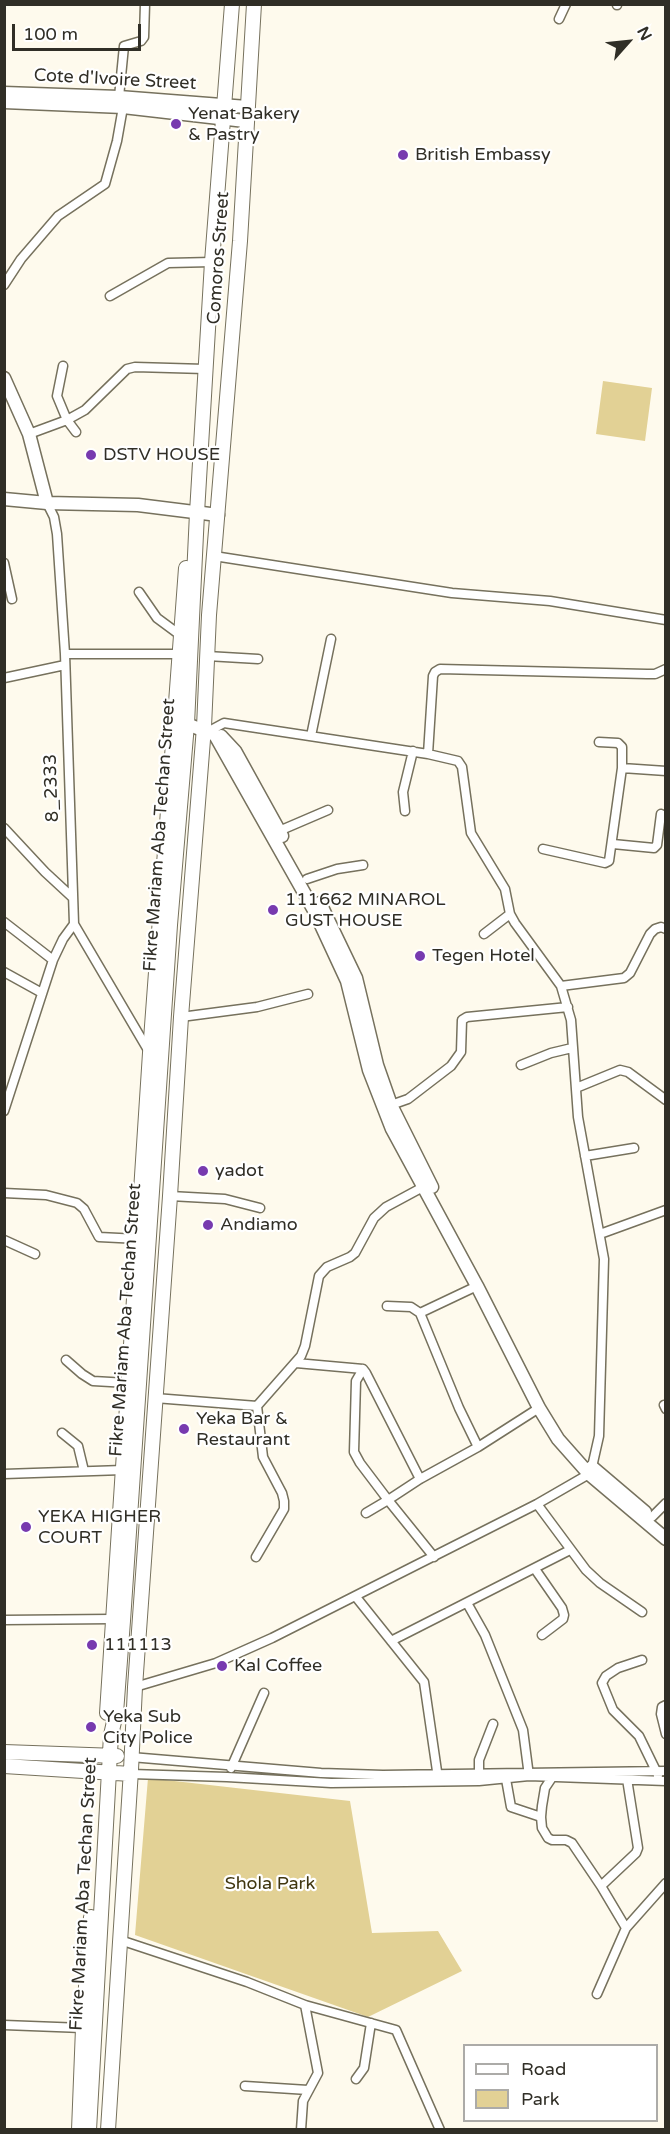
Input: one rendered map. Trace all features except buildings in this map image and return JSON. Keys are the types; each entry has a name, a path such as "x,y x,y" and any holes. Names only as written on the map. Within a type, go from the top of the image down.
{"main road":[{"name":"Comoros Street","path":"197,513 212,262 232,4"},
{"name":"Comoros Street","path":"218,515 240,241 254,4"},
{"name":"Cote d'Ivoire Street","path":"4,93 246,114"},
{"name":"Cote d'Ivoire Street","path":"4,102 121,102"},
{"path":"215,237 240,241"},
{"path":"4,378 29,434 46,503"},
{"path":"4,499 46,503 138,505 218,515"},
{"name":"Fikre Mariam Aba Techan Street","path":"89,2130 111,1735 116,1713 128,1472 170,925 188,724 197,513"},
{"name":"Fikre Mariam Aba Techan Street","path":"108,2130 149,1474 181,1017 206,729 207,656 218,515"},
{"path":"111,1735 107,1711 112,1619 128,1472 128,1383 180,635 187,557 197,538"},
{"path":"188,724 206,729 235,751 307,879 347,968 369,1070 378,1097 423,1187 457,1241 538,1408 558,1439 666,1539"},
{"path":"223,743 361,992 377,1065 390,1105 457,1241 535,1387 558,1425 591,1470 666,1529"},
{"path":"128,1472 149,1474"},
{"path":"4,1752 131,1757"},
{"path":"4,1766 131,1774"},
{"path":"79,2130 83,2028 98,1834 107,1819"}],"street":[{"path":"4,285 21,259 58,216 105,184 117,141 124,46 141,41 144,37 145,4"},
{"path":"559,20 566,4"},
{"path":"110,296 168,263 212,262"},
{"path":"63,366 57,396 67,420 76,432"},
{"path":"29,434 67,420 85,410 127,369 135,367 206,369"},
{"name":"8_2333","path":"46,503 54,517 57,534 65,654 74,924 150,1053"},
{"path":"214,556 452,593 550,601 666,620"},
{"path":"4,563 12,599"},
{"path":"139,592 157,618 180,635"},
{"path":"311,736 331,639"},
{"path":"65,654 180,654"},
{"path":"207,656 258,659"},
{"path":"4,678 65,665"},
{"path":"428,754 433,676 440,669 647,674 655,674 666,669"},
{"path":"135,1687 216,1663 272,1638 537,1504 591,1470 599,1436 605,1276 600,1234 578,1117 571,1020 561,986 515,923 510,914 505,889 470,829 462,767 458,762 428,754 224,723 206,729"},
{"path":"543,849 608,863 613,844 622,768 621,744 599,742"},
{"path":"405,811 403,792 413,752"},
{"path":"622,768 665,769"},
{"path":"279,831 328,810"},
{"path":"613,844 654,848 657,845 661,814"},
{"path":"4,828 45,873 72,897"},
{"path":"307,879 337,869 363,865"},
{"path":"484,934 510,914"},
{"path":"4,922 53,960"},
{"path":"4,1111 53,960 63,939 74,924"},
{"path":"561,986 624,978 630,973 650,934 661,927 666,929"},
{"path":"5,974 42,993"},
{"path":"181,1017 257,1006 308,994"},
{"path":"390,1105 408,1099 451,1065 461,1052 462,1020 466,1017 568,1006"},
{"path":"521,1065 551,1053 572,1048"},
{"path":"576,1088 620,1070 628,1072 666,1100"},
{"path":"585,1156 634,1148"},
{"path":"256,1406 296,1363 305,1346 319,1276 327,1267 355,1253 374,1218 423,1187"},
{"path":"4,1193 46,1195 77,1203 84,1209 99,1237 139,1239"},
{"path":"170,1196 225,1199 261,1208"},
{"path":"600,1234 666,1210"},
{"path":"4,1240 35,1254"},
{"path":"420,1313 477,1286"},
{"path":"387,1306 411,1307 420,1313 459,1408 478,1447"},
{"path":"66,1360 93,1381 128,1383"},
{"path":"296,1363 363,1369 420,1479"},
{"path":"363,1369 356,1381 354,1452 388,1500 434,1557"},
{"path":"155,1398 256,1406"},
{"path":"256,1406 263,1457 284,1501 284,1509 256,1557"},
{"path":"366,1513 420,1479 478,1447 538,1408"},
{"path":"62,1433 78,1446 84,1471"},
{"path":"4,1474 128,1472"},
{"path":"652,1517 666,1503"},
{"path":"537,1504 586,1570 600,1583 642,1612"},
{"path":"391,1641 570,1550"},
{"path":"535,1569 562,1608 564,1615 563,1619 542,1635"},
{"path":"356,1597 423,1682 438,1778"},
{"path":"467,1603 485,1635 523,1730 528,1774"},
{"path":"4,1620 112,1619"},
{"path":"479,1777 506,1779 528,1774 551,1779 663,1781 661,1771 639,1736 613,1710 602,1683 606,1676 618,1668 642,1660"},
{"path":"227,1777 264,1693"},
{"path":"666,1705 662,1707 661,1714 666,1734"},
{"path":"479,1777 479,1760 493,1724"},
{"path":"131,1757 232,1766 438,1778"},
{"path":"131,1774 331,1784 528,1774 661,1771"},
{"path":"506,1779 511,1807 540,1817"},
{"path":"551,1779 545,1788 540,1817 542,1828 552,1840 569,1841 601,1886 626,1928"},
{"path":"601,1886 636,1853 638,1848 627,1779"},
{"path":"597,1994 626,1928 666,1883"},
{"path":"120,1940 247,1982 305,2005 396,2030 437,2128"},
{"path":"301,2130 303,2101 318,2073 305,2005"},
{"path":"356,2079 364,2068 371,2023"},
{"path":"4,2025 83,2028"},
{"path":"245,2086 308,2090"}],"green space":[{"path":"603,381 652,388 645,441 596,434"},
{"name":"Shola Park","path":"148,1778 350,1801 372,1933 438,1931 462,1971 368,2017 135,1935"}],"place":[{"name":"Yenat Bakery & Pastry","path":"176,124"},
{"name":"British Embassy","path":"403,155"},
{"name":"DSTV HOUSE","path":"91,455"},
{"name":"111662 MINAROL GUST HOUSE","path":"273,910"},
{"name":"Tegen Hotel","path":"420,956"},
{"name":"yadot","path":"203,1171"},
{"name":"Andiamo","path":"208,1225"},
{"name":"Yeka Bar & Restaurant","path":"184,1429"},
{"name":"YEKA HIGHER COURT","path":"26,1527"},
{"name":"111113","path":"92,1645"},
{"name":"Kal Coffee","path":"222,1666"},
{"name":"Yeka Sub City Police","path":"91,1727"}]}
